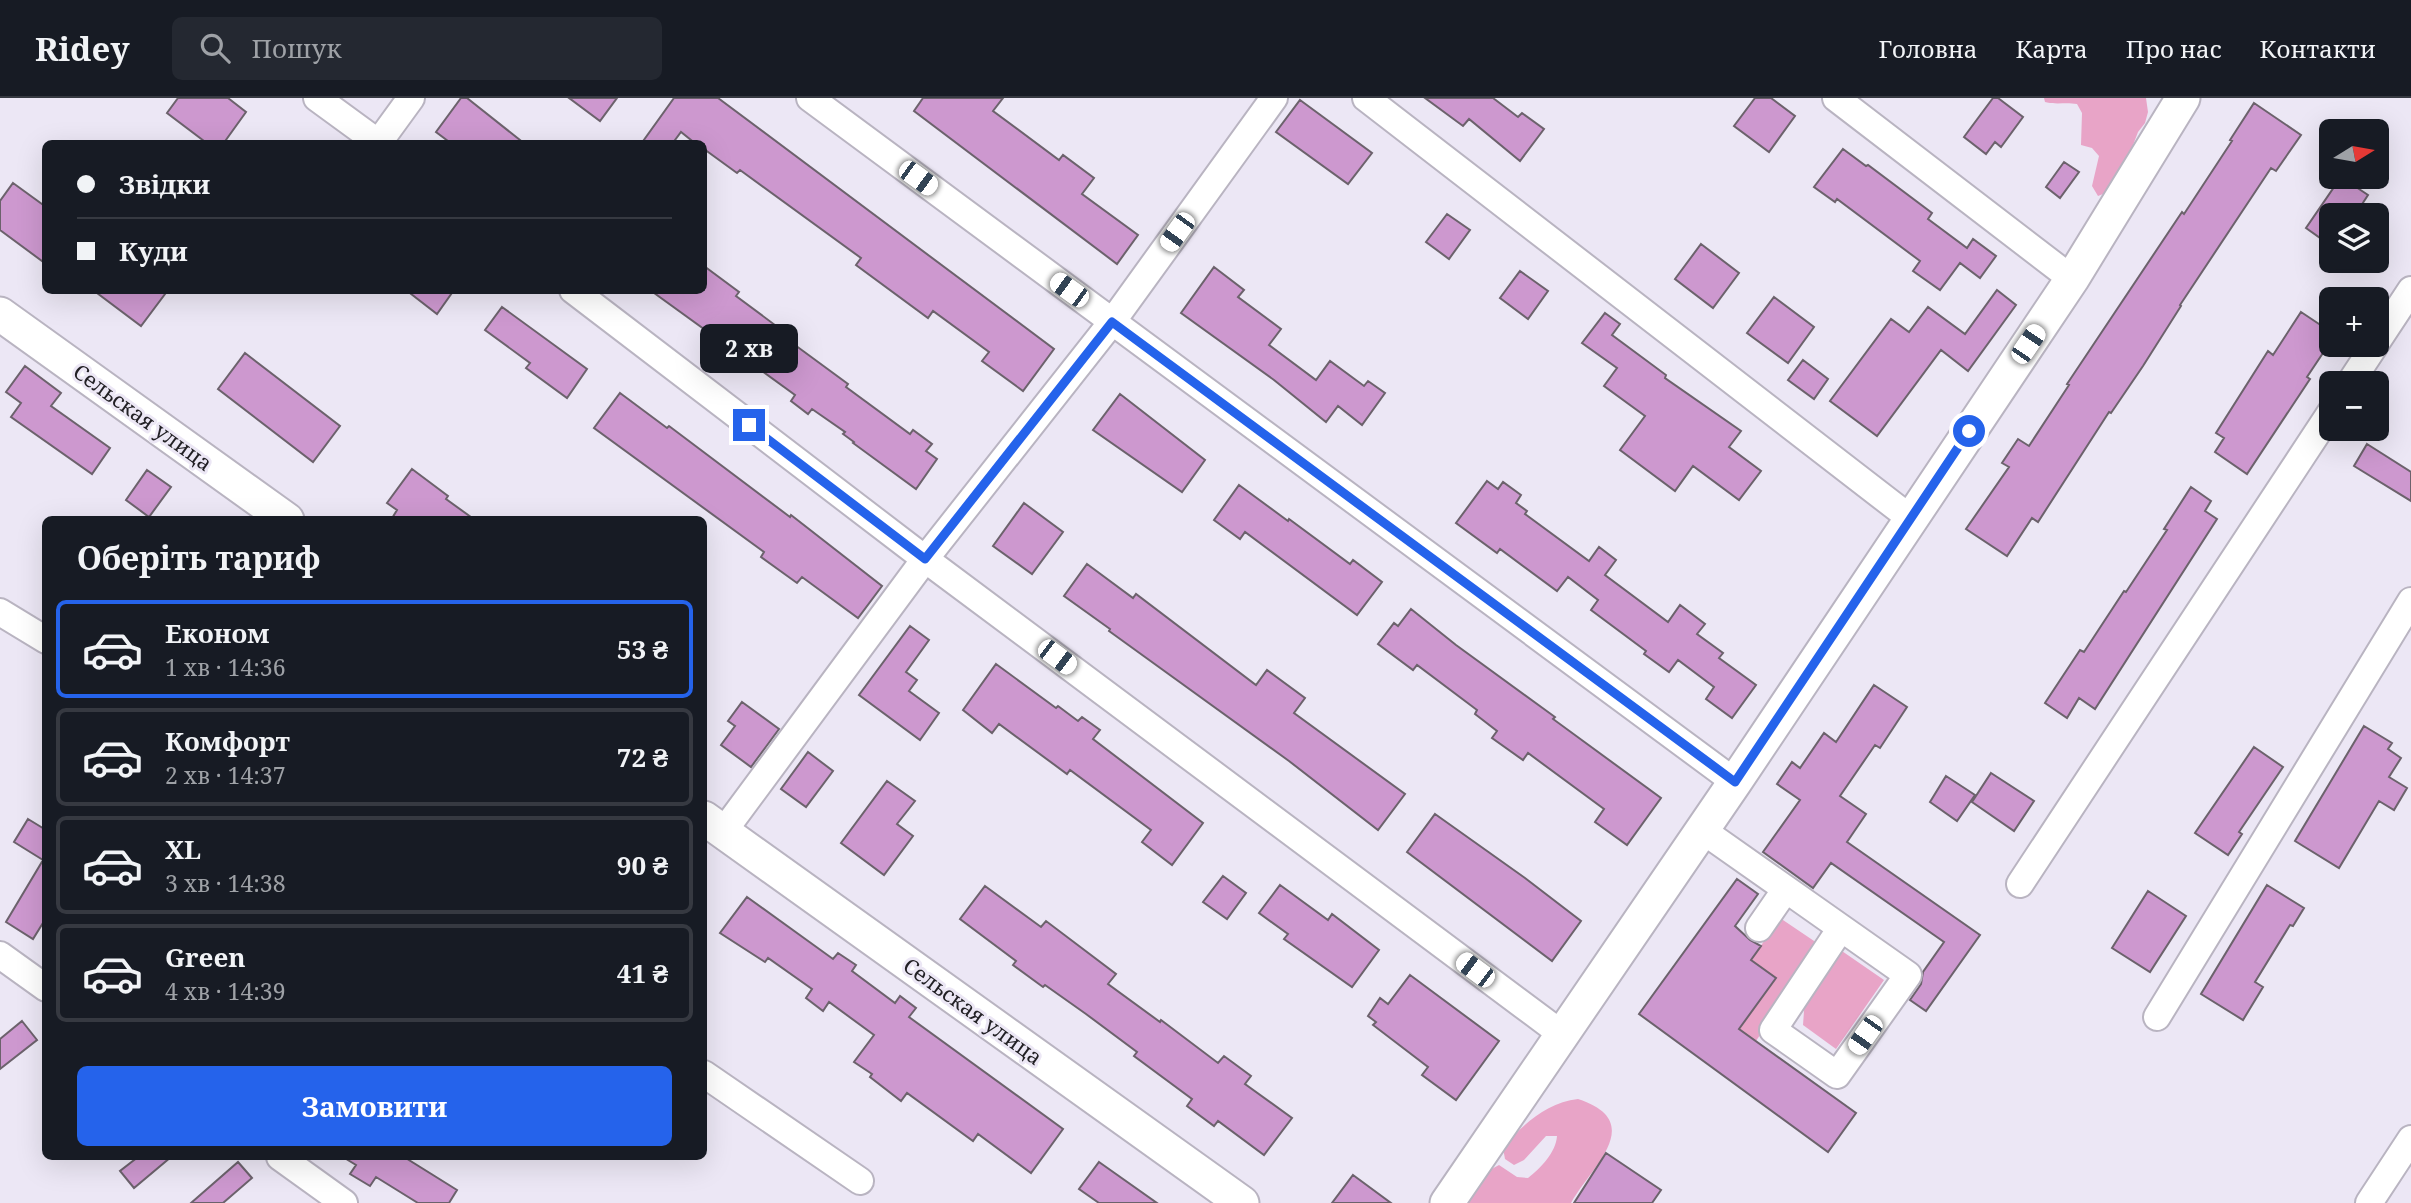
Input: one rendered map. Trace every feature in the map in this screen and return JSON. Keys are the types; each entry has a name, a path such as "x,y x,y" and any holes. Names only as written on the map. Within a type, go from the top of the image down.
{"main road":[{"path":"1447,1203 1735,782 2071,279 2183,98"},
{"name":"Сельская улица","path":"0,314 281,516"},
{"name":"Сельская улица","path":"713,825 1242,1203"}],"street":[{"path":"317,98 375,140"},
{"path":"381,140 411,98"},
{"path":"810,98 1735,782"},
{"path":"713,825 1112,322 1274,98"},
{"path":"1366,98 1910,518"},
{"path":"1836,98 2071,279"},
{"path":"2389,324 2411,290"},
{"path":"578,294 925,559 1563,1035"},
{"path":"2020,884 2319,430"},
{"path":"2157,1017 2411,601"},
{"path":"0,612 42,637"},
{"path":"1702,830 1908,975 1837,1075 1773,1030 1841,928"},
{"path":"1759,928 1786,889"},
{"path":"0,955 42,985"},
{"path":"707,1076 860,1181"},
{"path":"2370,1203 2411,1139"},
{"path":"284,1160 344,1203"}],"shaded area":[{"path":"2044,98 2146,98 2148,112 2145,123 2108,192 2098,196 2092,186 2099,156 2092,148 2081,145 2082,113 2077,104 2049,103 2045,102"},
{"path":"1780,918 1820,945 1756,1041 1739,1029 1776,978 1751,960"},
{"path":"1839,949 1884,980 1836,1049 1803,1025 1805,997"},
{"path":"1578,1099 1599,1109 1609,1120 1612,1133 1600,1160 1571,1203 1467,1203 1486,1174 1499,1165 1517,1177 1528,1178 1538,1169 1551,1154 1557,1136 1546,1136 1524,1160 1514,1165 1505,1159 1503,1148 1545,1110"}],"building":[{"path":"178,98 228,98 246,112 226,140 203,140 167,113"},
{"path":"461,98 467,98 520,140 447,140 436,132"},
{"path":"569,98 617,98 600,121"},
{"path":"674,98 718,98 1054,349 1023,391 982,361 989,352 933,311 928,318 856,265 861,258 740,170 737,173 707,151 707,140 691,140 681,132 675,140 644,140"},
{"path":"923,98 1003,98 993,111 1059,160 1063,155 1094,178 1082,194 1138,235 1117,264 914,111"},
{"path":"1425,98 1493,98 1518,117 1522,113 1544,129 1520,161 1469,119 1463,126"},
{"path":"1755,98 1771,98 1795,116 1769,152 1734,126"},
{"path":"1993,98 1998,98 2023,117 2001,147 1995,142 1986,154 1964,137"},
{"path":"1300,100 1372,153 1348,184 1276,132"},
{"path":"2254,103 2301,135 2276,171 2271,168 2038,522 2032,518 2007,556 1966,529 2009,467 2002,463 2018,439 2029,446 2069,385 2067,384 2232,141 2230,140"},
{"path":"1843,149 1932,213 1928,219 1967,248 1973,239 1996,256 1980,278 1960,263 1940,290 1913,271 1920,261 1837,199 1835,202 1814,187"},
{"path":"2064,162 2079,172 2060,198 2046,187"},
{"path":"13,183 42,204 42,261 0,230 0,201"},
{"path":"2333,189 2359,189 2368,195 2363,203 2323,203"},
{"path":"2319,209 2319,237 2306,228"},
{"path":"1447,214 1470,230 1449,259 1426,242"},
{"path":"1701,244 1739,273 1713,308 1675,279"},
{"path":"1214,267 1244,290 1238,297 1281,329 1269,345 1316,380 1330,361 1364,386 1368,381 1385,393 1362,425 1338,406 1326,422 1274,380 1181,313"},
{"path":"707,268 739,292 736,296 787,334 784,337 848,384 846,387 910,434 913,430 932,444 926,451 937,459 916,489 853,443 843,434 845,432 812,409 808,414 791,401 795,395 656,294 707,294"},
{"path":"1520,271 1548,291 1528,319 1500,298"},
{"path":"1997,290 2016,305 1968,371 1941,350 1877,436 1830,401 1891,319 1909,332 1928,307 1965,334"},
{"path":"98,294 165,294 141,326"},
{"path":"411,294 451,294 437,314"},
{"path":"1774,297 1814,327 1788,363 1747,333"},
{"path":"502,307 587,369 567,398 526,368 530,363 485,330"},
{"path":"2301,312 2319,324 2320,357 2307,377 2310,379 2247,474 2215,452 2224,438 2216,433 2268,351 2273,355"},
{"path":"1605,313 1620,324 1612,335 1666,375 1665,378 1741,431 1729,447 1761,471 1739,500 1693,466 1675,491 1620,450 1645,416 1604,386 1617,368 1582,343"},
{"path":"245,353 340,426 313,462 218,389"},
{"path":"1803,360 1828,379 1814,399 1788,380"},
{"path":"25,366 61,393 51,406 110,448 92,474 11,417 21,403 6,392"},
{"path":"620,393 667,428 669,426 790,517 791,515 882,586 858,618 802,577 797,583 761,557 764,552 594,428"},
{"path":"1120,394 1205,460 1182,492 1093,430"},
{"path":"2367,444 2411,472 2411,501 2354,466"},
{"path":"412,469 469,516 393,516 397,510 387,503"},
{"path":"147,470 171,487 150,516 126,500"},
{"path":"1487,481 1498,489 1503,482 1521,495 1516,503 1527,511 1525,514 1589,561 1599,547 1616,560 1605,575 1668,622 1680,605 1705,624 1697,634 1723,653 1719,658 1756,685 1732,718 1706,699 1714,687 1678,660 1669,672 1644,654 1646,651 1591,610 1598,600 1568,577 1557,591 1500,549 1497,553 1456,523"},
{"path":"1239,485 1350,564 1353,560 1382,582 1357,615 1245,532 1240,539 1214,520"},
{"path":"2191,487 2211,501 2205,511 2217,519 2095,709 2079,698 2067,718 2045,703 2080,650 2084,652 2124,591 2126,592 2167,530 2164,529"},
{"path":"1024,503 1063,532 1032,574 993,546"},
{"path":"1087,564 1133,598 1136,594 1256,685 1267,670 1305,698 1294,713 1405,794 1378,830 1289,761 1064,596"},
{"path":"1411,609 1555,717 1553,719 1661,798 1627,845 1595,822 1604,809 1528,753 1523,760 1492,738 1497,731 1475,714 1477,710 1417,665 1413,670 1378,644 1394,623 1398,626"},
{"path":"910,626 929,640 906,672 917,680 909,691 939,713 920,740 859,695"},
{"path":"996,664 1056,708 1058,706 1078,721 1082,717 1100,730 1093,739 1203,823 1172,865 1142,842 1151,830 1070,770 1067,774 999,724 992,733 963,710"},
{"path":"1874,685 1907,707 1880,748 1875,745 1840,796 1866,814 1847,842 1980,935 1926,1011 1910,1000 1921,984 1923,972 1944,942 1831,863 1813,888 1763,852 1800,800 1777,784 1792,762 1800,768 1824,733 1836,742"},
{"path":"742,702 779,729 751,767 721,745 735,726 728,721"},
{"path":"2364,726 2392,743 2388,749 2401,758 2389,777 2407,788 2394,810 2379,801 2339,868 2295,841"},
{"path":"2254,747 2283,767 2239,832 2242,834 2228,855 2195,833"},
{"path":"808,752 833,771 806,807 781,789"},
{"path":"1991,773 2034,801 2014,831 1972,802"},
{"path":"1946,776 1975,795 1957,821 1930,802"},
{"path":"887,781 915,801 897,824 913,836 884,875 841,843"},
{"path":"1435,814 1581,921 1552,961 1407,852"},
{"path":"28,819 42,828 42,859 14,842"},
{"path":"42,862 42,924 33,939 6,922"},
{"path":"1223,876 1246,893 1227,919 1203,902"},
{"path":"1737,879 1758,894 1735,926 1761,946 1751,960 1776,978 1739,1029 1856,1113 1828,1152 1639,1014"},
{"path":"1280,885 1328,920 1332,914 1379,950 1352,987 1284,939 1288,934 1259,913"},
{"path":"2267,885 2304,908 2293,926 2290,925 2255,982 2263,987 2243,1020 2201,994"},
{"path":"985,886 1041,927 1046,921 1116,974 1108,984 1160,1022 1161,1020 1218,1063 1224,1056 1251,1076 1245,1084 1292,1118 1264,1155 1218,1121 1214,1126 1187,1106 1192,1099 1134,1056 1137,1052 1013,965 1016,961 960,919"},
{"path":"2148,891 2186,916 2150,972 2112,948"},
{"path":"747,897 833,959 838,953 856,965 852,971 895,1003 900,996 916,1008 909,1017 1063,1129 1031,1173 978,1134 973,1141 907,1093 901,1101 870,1077 872,1074 854,1062 874,1035 829,1002 823,1011 806,998 812,989 768,958 765,962 720,933"},
{"path":"1410,975 1499,1041 1456,1100 1422,1075 1428,1067 1373,1025 1376,1022 1368,1016 1380,998 1388,1004"},
{"path":"22,1021 37,1040 0,1069 0,1039"},
{"path":"1606,1153 1661,1190 1652,1203 1574,1203"},
{"path":"134,1160 167,1160 134,1188 120,1171"},
{"path":"348,1160 409,1160 457,1190 449,1203 418,1203 376,1177 370,1186 350,1174 356,1165"},
{"path":"238,1162 252,1178 223,1203 191,1203"},
{"path":"1099,1162 1157,1203 1099,1203 1079,1189"},
{"path":"1353,1175 1391,1203 1332,1203"}],"route":[{"path":"749,425 925,559 1112,322 1735,782 1969,431"}]}
